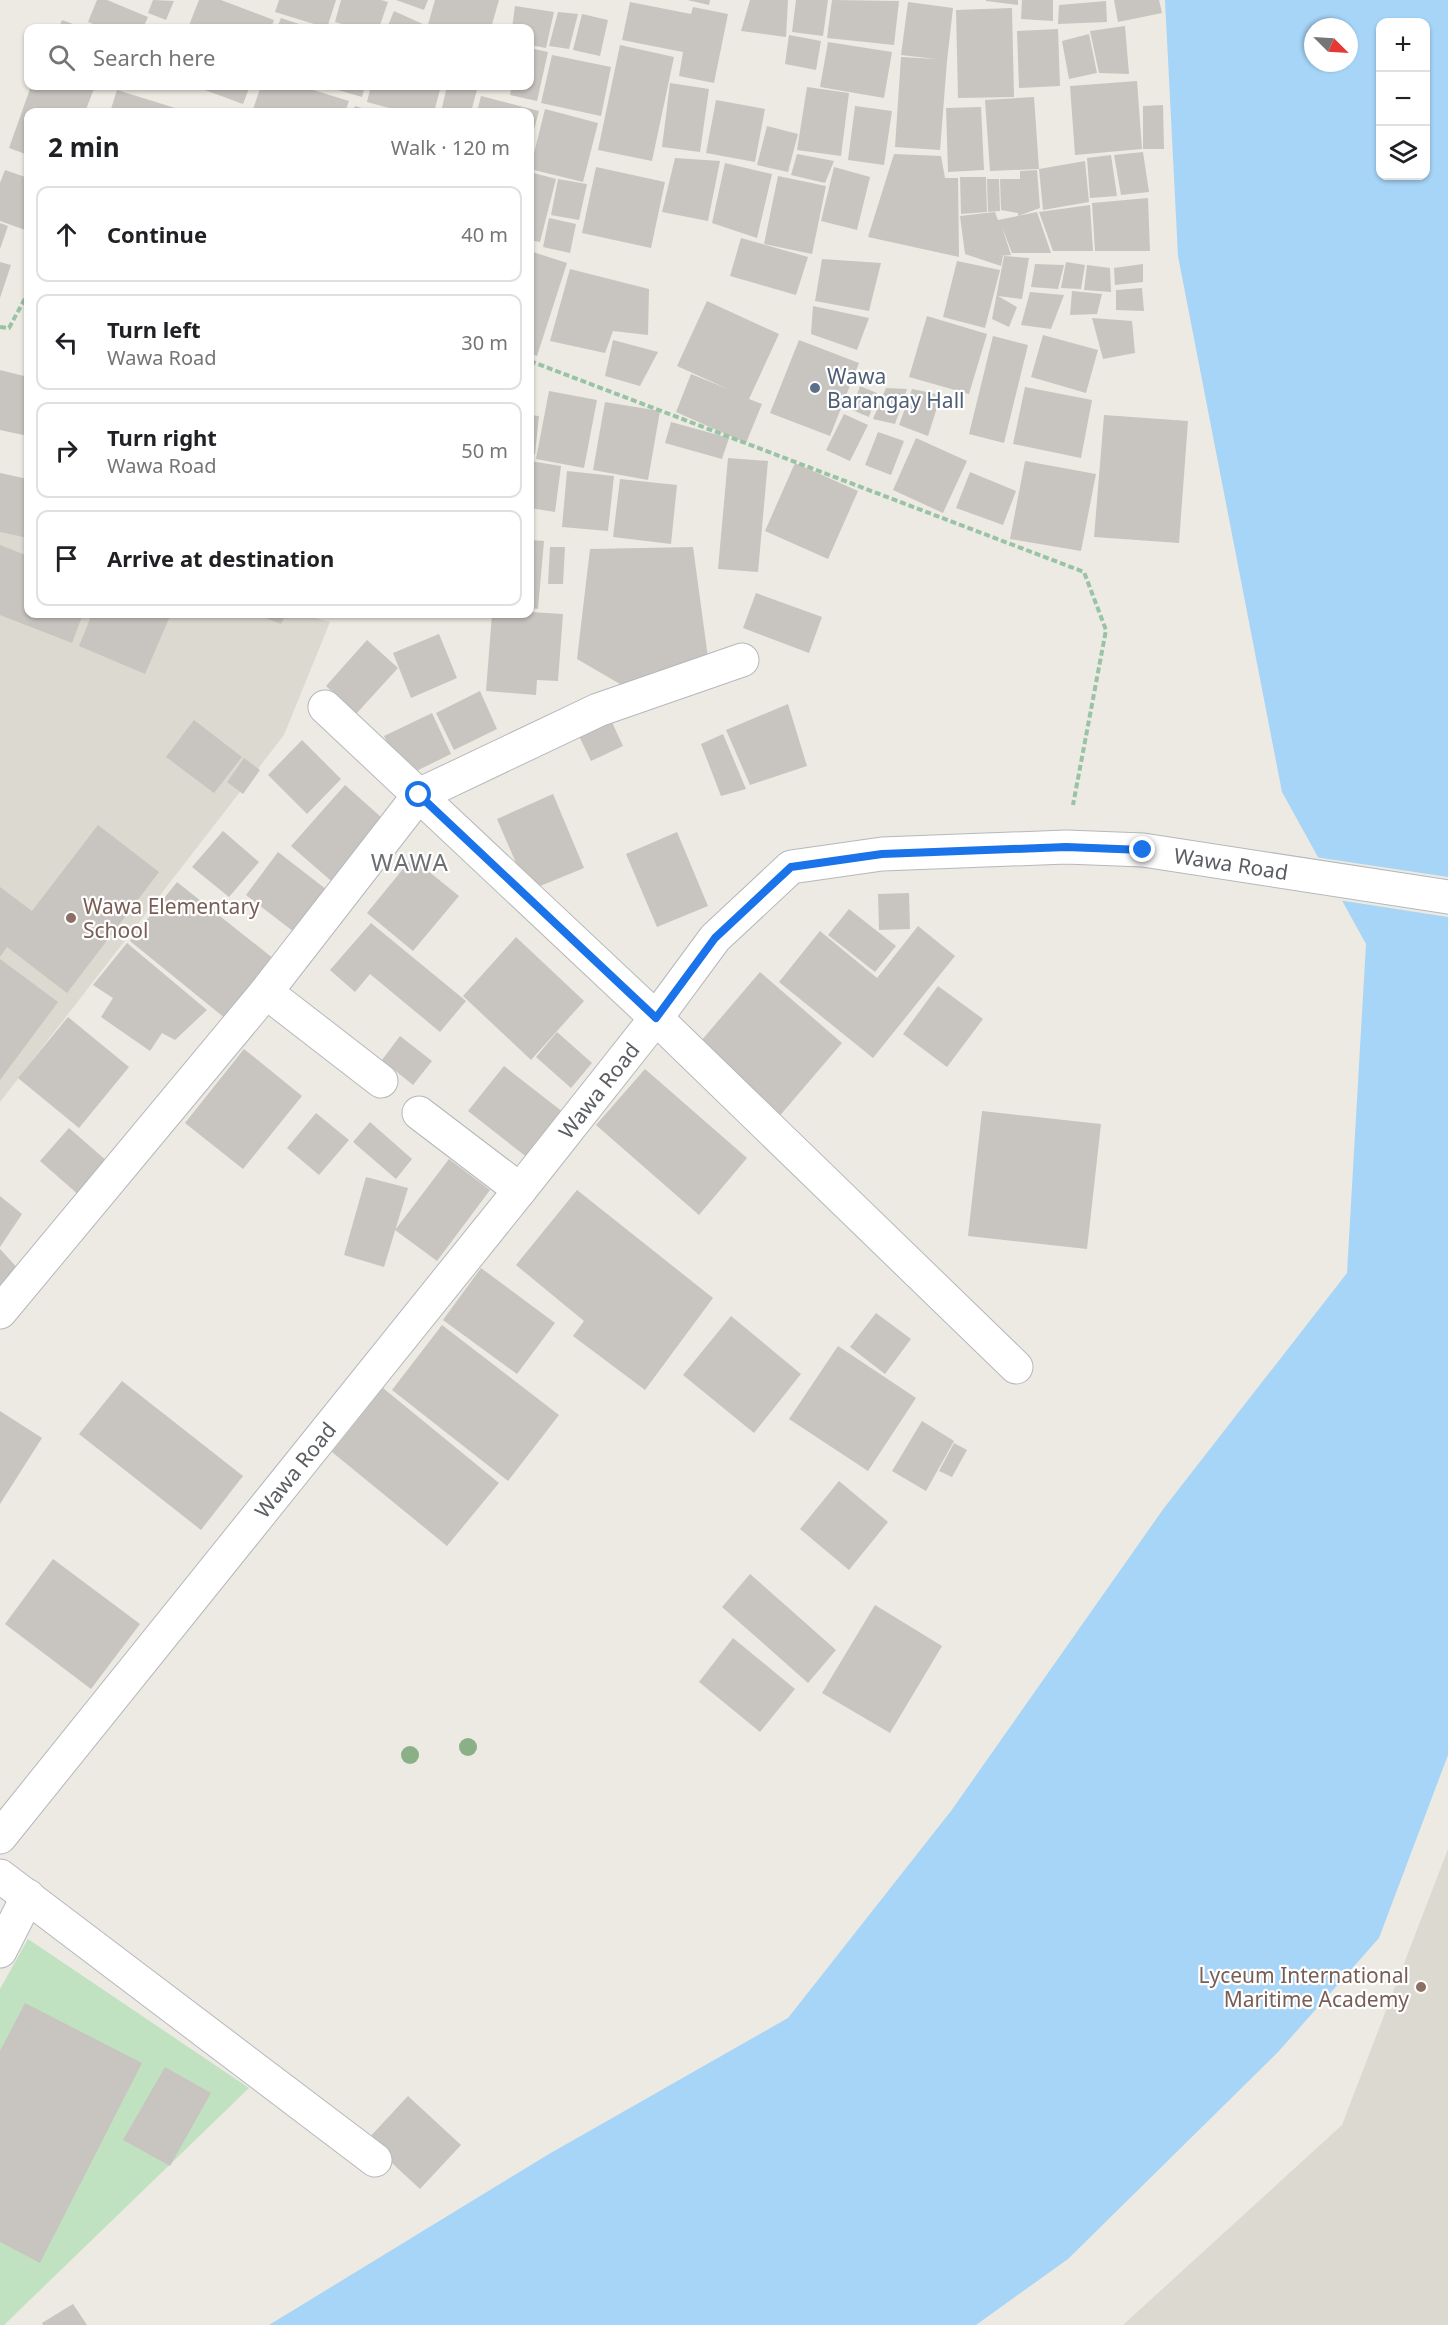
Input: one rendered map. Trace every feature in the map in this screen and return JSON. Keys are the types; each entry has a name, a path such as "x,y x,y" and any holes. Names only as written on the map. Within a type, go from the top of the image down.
{"street":[{"path":"0,1312 266,992 419,795 598,710 742,660"},
{"path":"325,707 656,1018 1016,1367"},
{"name":"Wawa Road","path":"0,1836 520,1190 656,1018 715,938 791,867 882,854 1066,847 1143,850 1448,897"},
{"path":"266,992 381,1081"},
{"path":"419,1113 520,1190"},
{"path":"0,1876 375,2160"},
{"path":"0,1952 28,1896"}],"path":[{"path":"0,327 9,328 24,300"},
{"path":"534,363 1084,572 1106,630 1066,847"}],"shaded area":[{"name":"Wawa Elementary School","path":"0,526 24,533 24,618 316,618 330,622 284,735 0,1102"},
{"name":"Lyceum International Maritime Academy","path":"1448,1849 1448,2325 1123,2325 1342,2125"}],"green space":[{"path":"28,1939 249,2088 4,2325 0,2325 0,1989"}],"water":[{"path":"1165,0 1448,0 1448,1755 1379,1938 1278,2052 1068,2259 976,2325 269,2325 549,2154 788,2018 951,1811 1164,1508 1347,1273 1366,944 1282,792 1178,256"}],"pier":[{"path":"1315,857 1448,877 1448,917 1338,900"}],"building":[{"path":"97,0 107,0 148,17 145,24 93,24 88,22"},
{"path":"153,0 174,1 166,20 148,13"},
{"path":"199,0 221,0 274,20 272,24 190,24"},
{"path":"279,0 336,0 328,24 314,24 275,12"},
{"path":"341,0 388,2 380,24 335,22"},
{"path":"396,0 428,0 424,10"},
{"path":"435,0 499,0 492,24 428,24"},
{"path":"687,0 710,0 709,5"},
{"path":"750,0 788,0 786,37 741,31"},
{"path":"796,0 828,0 823,36 792,32"},
{"path":"832,0 899,1 894,45 827,38"},
{"path":"1018,0 1018,5 986,1"},
{"path":"1022,0 1053,0 1053,21 1021,19"},
{"path":"1114,0 1159,0 1162,13 1118,22"},
{"path":"1106,1 1107,22 1058,24 1059,5"},
{"path":"630,2 691,14 693,7 728,14 714,83 679,76 683,52 622,40"},
{"path":"908,2 953,8 940,150 895,147 901,57 936,59 901,55"},
{"path":"515,6 554,12 546,48 534,46 534,24 513,24"},
{"path":"1012,8 1014,97 958,98 956,10"},
{"path":"394,11 423,24 389,24"},
{"path":"558,12 578,14 569,49 549,46"},
{"path":"582,14 608,20 600,56 573,50"},
{"path":"281,18 299,24 279,24"},
{"path":"62,20 73,24 60,24"},
{"path":"1125,26 1129,74 1099,73 1090,31"},
{"path":"1058,29 1060,86 1019,88 1017,31"},
{"path":"1089,34 1097,73 1069,79 1062,41"},
{"path":"789,35 821,41 816,70 785,64"},
{"path":"828,42 892,52 884,98 820,87"},
{"path":"620,45 674,57 652,161 598,150"},
{"path":"534,49 548,52 537,101 510,95 511,90 534,90"},
{"path":"552,55 611,67 601,116 541,103"},
{"path":"1137,81 1142,149 1075,155 1070,86"},
{"path":"670,83 709,89 700,152 662,147"},
{"path":"807,87 849,93 841,156 797,150"},
{"path":"30,90 93,90 87,108 24,108 24,154 9,148"},
{"path":"117,90 175,108 111,108"},
{"path":"205,90 248,90 243,104"},
{"path":"260,90 313,90 349,101 346,108 253,108"},
{"path":"338,90 364,90 362,97"},
{"path":"370,90 440,90 435,108 389,108 367,102"},
{"path":"446,90 477,90 472,108 442,108"},
{"path":"481,96 527,108 478,108"},
{"path":"1034,97 1039,169 990,171 985,100"},
{"path":"716,100 765,109 755,162 706,153"},
{"path":"1163,105 1164,149 1143,149 1143,106"},
{"path":"855,106 892,111 884,165 848,160"},
{"path":"981,107 984,170 948,172 946,108"},
{"path":"545,109 598,123 583,182 534,170 534,153"},
{"path":"534,110 539,111 534,129"},
{"path":"767,126 798,134 788,172 757,165"},
{"path":"1143,152 1149,192 1121,195 1114,155"},
{"path":"797,154 834,161 825,183 791,175"},
{"path":"894,154 941,156 945,178 958,178 959,257 868,237"},
{"path":"1111,155 1117,196 1090,198 1087,158"},
{"path":"675,158 720,161 708,221 662,212"},
{"path":"1085,161 1089,202 1043,210 1039,169"},
{"path":"725,163 772,174 757,238 712,223"},
{"path":"596,167 665,182 651,248 582,233"},
{"path":"834,167 870,177 857,230 821,221"},
{"path":"5,170 24,177 24,230 0,221 0,183"},
{"path":"1037,170 1040,208 1018,216 1018,213 1001,210 1000,179 1020,179 1020,171"},
{"path":"534,173 556,179 540,242 534,241"},
{"path":"778,176 826,186 812,254 764,244"},
{"path":"960,177 986,177 987,212 961,214"},
{"path":"558,179 587,184 579,220 551,215"},
{"path":"987,179 999,179 1000,211 988,212"},
{"path":"1148,198 1150,251 1095,251 1092,203"},
{"path":"1090,205 1093,251 1053,251 1039,212"},
{"path":"995,212 998,220 1037,212 1051,253 1012,253 1002,227 1011,255 999,256 1003,256 1001,266 965,254 960,216"},
{"path":"549,218 576,224 570,253 543,247"},
{"path":"0,223 8,226 0,249"},
{"path":"741,238 808,257 796,295 730,276"},
{"path":"534,252 567,263 537,356 534,355"},
{"path":"1004,256 1029,258 1022,299 998,296 1017,307 1009,327 992,319"},
{"path":"822,259 881,263 869,311 815,301"},
{"path":"957,261 1000,270 985,328 943,317"},
{"path":"0,262 11,265 0,298"},
{"path":"1066,262 1085,265 1081,289 1061,288"},
{"path":"1035,264 1064,265 1058,289 1031,287"},
{"path":"1143,264 1143,282 1115,285 1114,268"},
{"path":"1087,265 1110,268 1111,292 1084,290"},
{"path":"570,269 649,289 648,335 613,331 605,353 550,341"},
{"path":"1142,288 1144,311 1116,310 1116,290"},
{"path":"1072,291 1102,294 1097,314 1070,315"},
{"path":"1030,292 1064,295 1051,329 1021,325"},
{"path":"707,301 779,334 749,399 762,404 746,443 676,412 691,374 728,389 677,366"},
{"path":"813,306 869,318 857,350 811,334"},
{"path":"927,316 987,334 969,394 909,377"},
{"path":"1092,318 1132,321 1135,353 1103,359"},
{"path":"1043,335 1098,350 1086,393 1031,377"},
{"path":"993,336 1028,345 1004,443 969,434"},
{"path":"613,340 658,352 640,386 605,376"},
{"name":"Wawa Barangay Hall","path":"799,340 859,363 830,436 770,413"},
{"path":"0,370 24,376 24,435 0,430"},
{"path":"860,386 877,393 869,417 852,410"},
{"path":"1025,387 1092,400 1081,458 1013,444"},
{"path":"886,388 907,389 895,424 873,419"},
{"path":"912,389 941,395 928,436 899,425"},
{"path":"549,391 597,400 584,468 536,459"},
{"path":"605,402 660,411 648,480 593,470"},
{"path":"844,414 868,425 850,461 826,450"},
{"path":"534,415 539,416 534,454"},
{"path":"1104,415 1188,421 1179,543 1094,537"},
{"path":"671,422 729,438 722,459 665,443"},
{"path":"878,432 904,441 891,475 865,465"},
{"path":"916,438 967,461 943,513 893,490"},
{"path":"728,458 768,461 758,572 718,569"},
{"path":"1025,461 1096,474 1081,551 1010,539"},
{"path":"534,462 561,466 555,512 534,509"},
{"path":"795,463 858,491 828,559 765,531"},
{"path":"567,471 614,476 608,531 562,527"},
{"path":"970,472 1016,491 1003,525 956,508"},
{"path":"0,473 24,478 24,537 0,532"},
{"path":"620,479 677,485 671,544 613,537"},
{"path":"534,540 544,541 538,609 534,608"},
{"path":"0,545 24,554 24,618 81,618 72,643 0,615"},
{"path":"550,547 565,547 563,584 548,584"},
{"path":"693,547 709,665 655,679 620,684 577,659 590,549"},
{"path":"756,593 822,617 809,653 743,628"},
{"path":"534,612 563,614 558,681 537,680 536,695 486,691 492,618 534,618"},
{"path":"90,618 169,618 145,674 79,646"},
{"path":"265,618 284,618 281,624"},
{"path":"439,634 457,678 411,698 393,653"},
{"path":"367,640 398,668 356,714 326,686"},
{"path":"480,691 497,729 454,750 436,713"},
{"path":"788,704 807,766 750,785 726,730"},
{"path":"432,713 451,754 404,777 384,736"},
{"path":"610,718 623,746 591,761 578,734"},
{"path":"194,720 242,757 214,793 166,757"},
{"path":"723,734 746,789 721,796 701,744"},
{"path":"302,740 341,779 307,814 268,775"},
{"path":"244,758 260,770 243,794 227,782"},
{"path":"345,785 390,825 337,886 291,846"},
{"path":"553,794 584,868 528,891 497,819"},
{"path":"98,825 159,872 67,993 7,947 0,957 0,887 32,911"},
{"path":"223,831 259,862 229,897 192,867"},
{"path":"677,832 708,906 657,927 626,854"},
{"path":"278,852 331,893 298,935 246,895"},
{"path":"412,858 459,896 413,951 367,913"},
{"path":"177,882 274,959 226,1019 130,941"},
{"path":"909,893 910,929 879,930 878,894"},
{"path":"849,909 896,946 875,972 828,935"},
{"path":"371,923 466,1001 440,1032 370,974 355,992 330,970"},
{"path":"918,926 955,956 873,1058 779,982 820,931 877,978"},
{"path":"516,937 584,1001 531,1060 463,996"},
{"path":"127,943 207,1010 175,1040 162,1033 150,1051 101,1017 113,998 93,985"},
{"path":"0,959 58,1002 0,1080"},
{"path":"760,972 842,1043 777,1119 695,1048"},
{"path":"938,986 983,1019 947,1067 903,1034"},
{"path":"68,1017 129,1067 79,1128 18,1078"},
{"path":"557,1032 592,1063 571,1088 536,1057"},
{"path":"400,1036 432,1061 413,1085 382,1060"},
{"path":"244,1049 302,1096 243,1169 185,1123"},
{"path":"504,1066 568,1116 533,1162 468,1111"},
{"path":"645,1069 747,1158 699,1215 596,1125"},
{"path":"982,1111 1101,1124 1087,1249 968,1236"},
{"path":"316,1113 349,1140 319,1175 287,1148"},
{"path":"370,1122 412,1159 396,1179 353,1142"},
{"path":"69,1128 108,1162 80,1196 40,1161"},
{"path":"449,1159 490,1190 437,1261 395,1230"},
{"path":"366,1177 408,1188 384,1267 344,1255"},
{"path":"577,1190 713,1298 645,1390 573,1336 584,1321 516,1265"},
{"path":"0,1196 22,1214 0,1247"},
{"path":"0,1249 22,1273 0,1289"},
{"path":"481,1268 555,1323 517,1374 443,1320"},
{"path":"876,1313 911,1339 885,1374 850,1347"},
{"path":"731,1316 801,1374 754,1433 683,1375"},
{"path":"442,1325 559,1415 508,1481 392,1390"},
{"path":"838,1346 916,1398 868,1471 789,1419"},
{"path":"122,1381 243,1476 201,1530 79,1434"},
{"path":"383,1388 499,1483 447,1546 332,1452"},
{"path":"0,1411 42,1438 0,1504"},
{"path":"922,1421 954,1441 926,1491 892,1471"},
{"path":"954,1443 967,1450 952,1477 939,1471"},
{"path":"839,1481 888,1522 849,1570 800,1529"},
{"path":"53,1559 140,1624 91,1689 5,1624"},
{"path":"750,1574 836,1650 808,1683 722,1607"},
{"path":"875,1605 942,1646 890,1733 822,1693"},
{"path":"733,1638 795,1689 760,1732 699,1682"},
{"path":"25,2003 142,2063 40,2263 0,2242 0,2051"},
{"path":"165,2067 211,2093 170,2166 123,2140"},
{"path":"408,2096 461,2145 420,2189 367,2140"},
{"path":"73,2304 87,2325 43,2325 42,2323"}],"place":[{"name":"Wawa Barangay Hall","path":"815,388"},
{"name":"Wawa Elementary School","path":"71,918"},
{"name":"Lyceum International Maritime Academy","path":"1421,1987"}],"district":[{"name":"WAWA","path":"410,861"}],"route":[{"path":"419,795 656,1018 715,938 791,867 882,854 1066,847 1143,850"}]}
